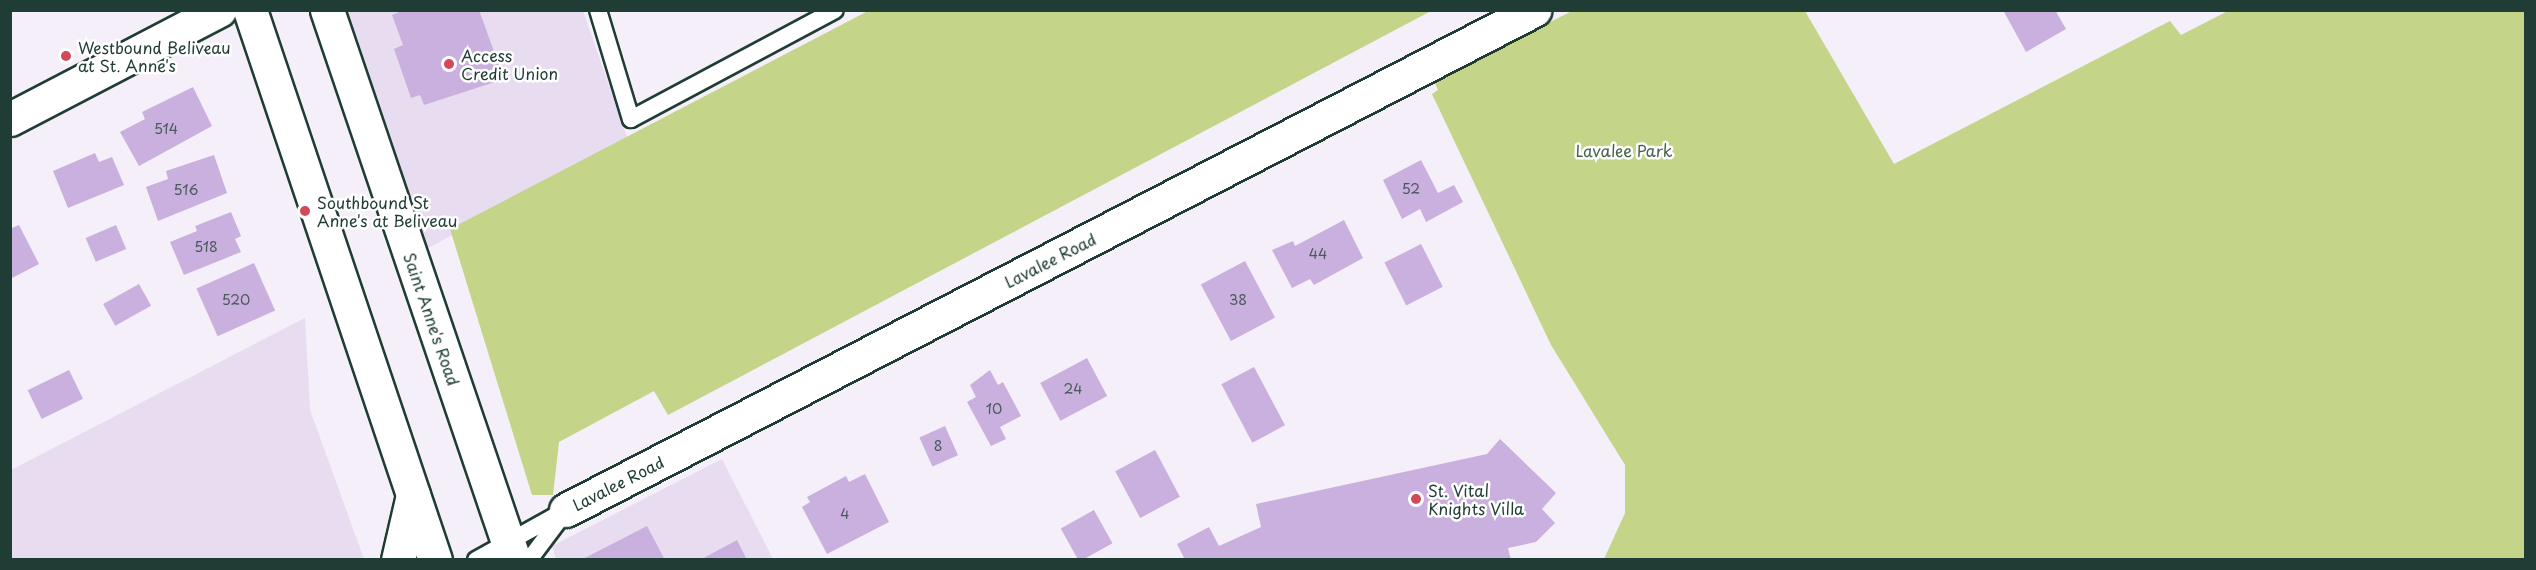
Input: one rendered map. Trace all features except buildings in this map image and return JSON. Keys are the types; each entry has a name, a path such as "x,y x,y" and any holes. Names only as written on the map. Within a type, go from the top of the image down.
{"street":[{"path":"10,119 219,10"},
{"path":"250,10 435,560"},
{"name":"Saint Anne's Road","path":"327,10 517,553"},
{"name":"Lavalee Road","path":"566,510 1534,10"},
{"path":"398,560 413,494"}],"lane":[{"path":"598,10 631,119 835,10"},
{"name":"Lavalee Road","path":"476,560 517,553 566,510"},
{"name":"Lavalee Road","path":"517,553 566,510"}],"shaded area":[{"path":"333,11 583,11 629,143 424,250"},
{"path":"305,318 310,410 364,559 11,559 11,470"},
{"path":"722,459 773,559 556,559 552,546"}],"green space":[{"path":"868,11 1431,11 668,415 654,391 559,442 553,495 532,495 450,229"},
{"name":"Lavalee Park","path":"1572,11 1805,11 1894,164 2170,21 2181,35 2228,11 2525,11 2525,559 1604,559 1625,513 1625,465 1551,345 1432,94 1438,90 1434,81"}],"place":[{"name":"Westbound Beliveau at St. Anne's","path":"66,56"},
{"name":"Access Credit Union","path":"449,64"},
{"name":"Southbound St Anne's at Beliveau","path":"305,211"},
{"name":"St. Vital Knights Villa","path":"1416,499"}]}
